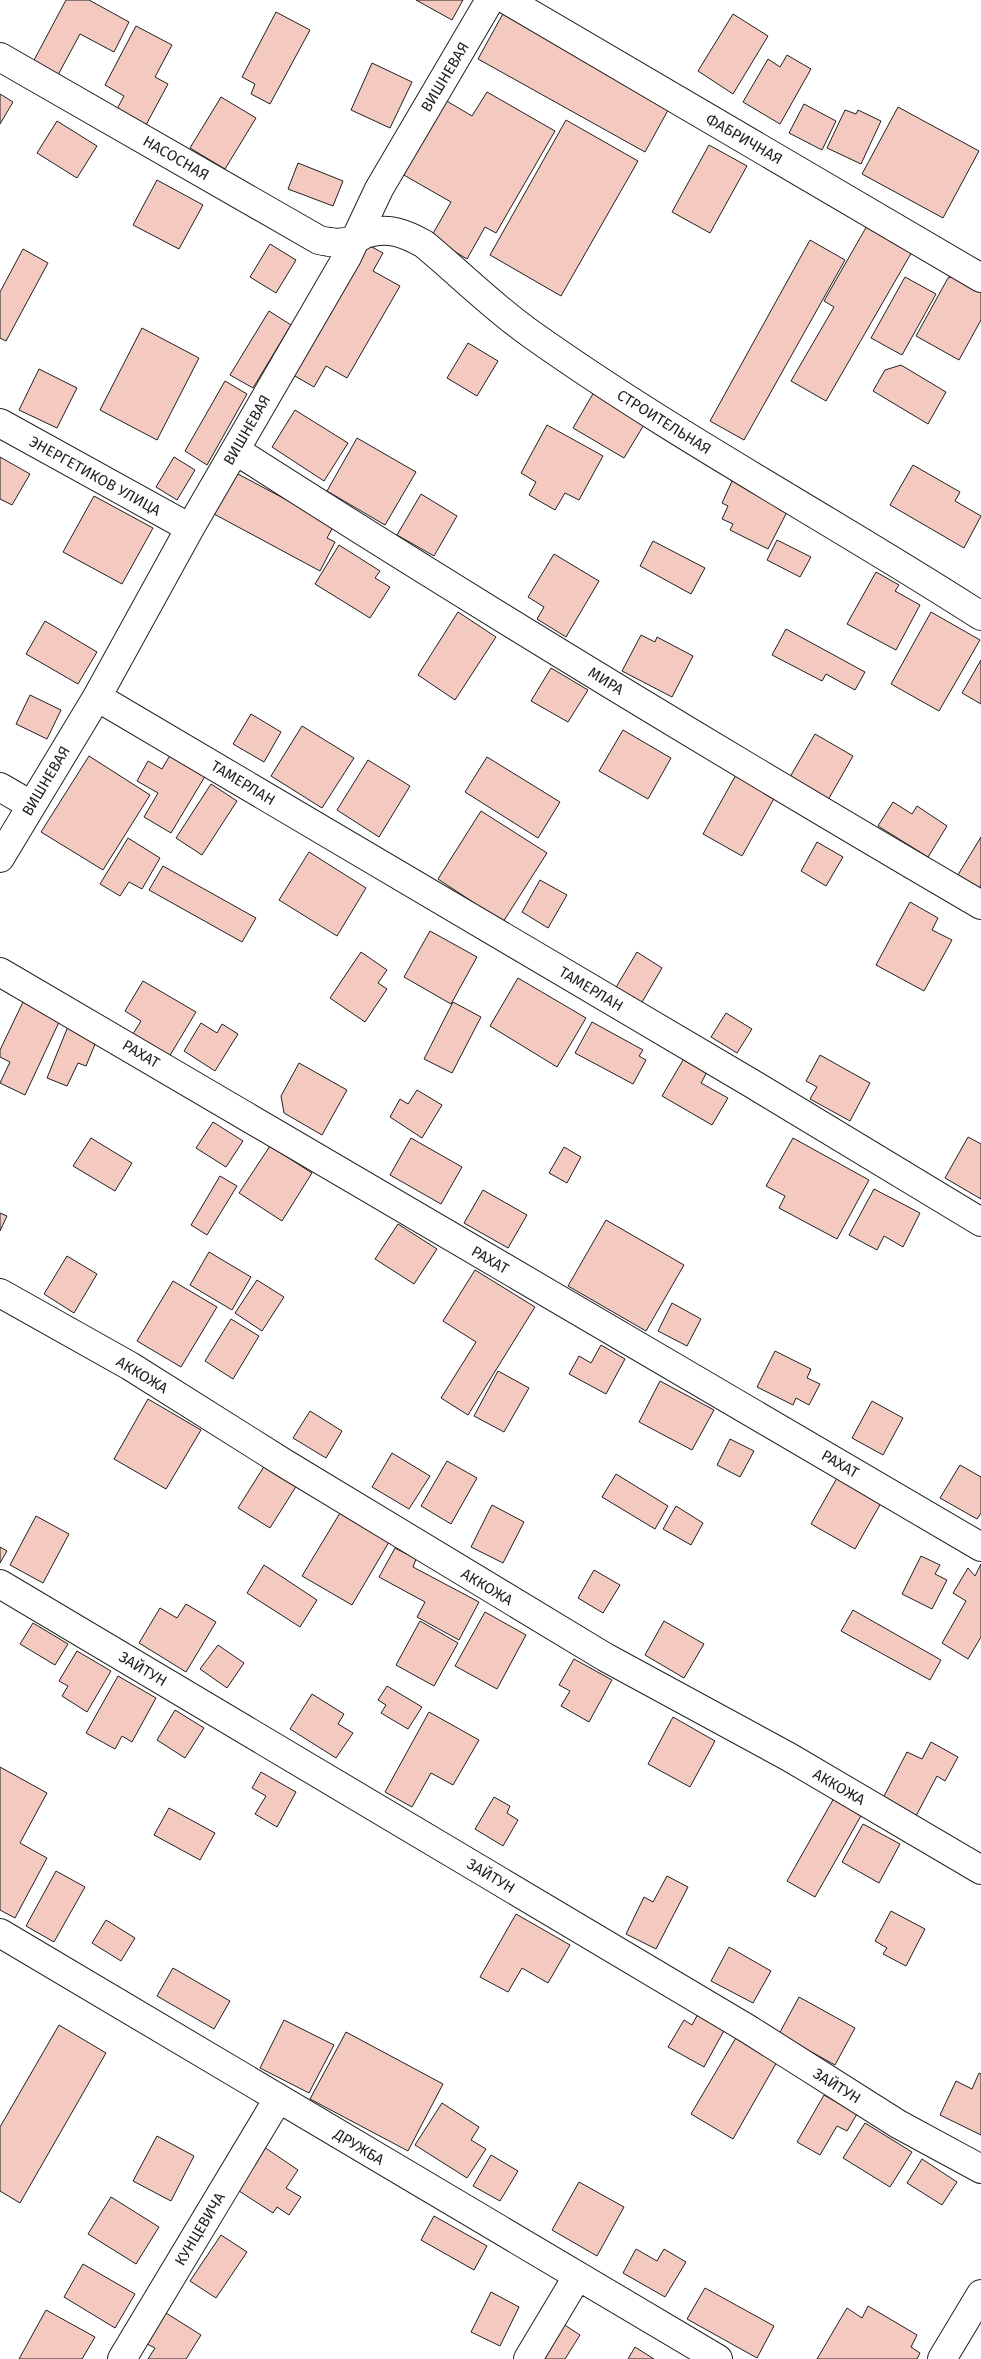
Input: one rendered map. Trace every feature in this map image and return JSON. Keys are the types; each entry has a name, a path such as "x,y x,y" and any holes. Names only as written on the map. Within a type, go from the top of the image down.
{"street":[{"name":"ВИШНЕВАЯ","path":"0,858 97,697 190,528 356,239 379,189 490,0"},
{"name":"ФАБРИЧНАЯ","path":"507,0 981,278"},
{"name":"НАСОСНАЯ","path":"0,57 319,240 336,244 356,239"},
{"name":"СТРОИТЕЛЬНАЯ","path":"356,239 365,233 386,230 408,235 424,244 529,333 664,424 902,566 981,616"},
{"name":"ЭНЕРГЕТИКОВ УЛИЦА","path":"0,423 190,528"},
{"name":"МИРА","path":"235,450 358,529 733,759 981,905"},
{"name":"ТАМЕРЛАН","path":"97,697 751,1083 981,1222"},
{"path":"0,787 31,805"},
{"name":"РАХАТ","path":"0,972 981,1546"},
{"name":"АККОЖА","path":"0,1293 130,1366 292,1468 604,1657 789,1757 981,1870"},
{"name":"ЗАЙТУН","path":"0,1584 748,2029 898,2124 981,2169"},
{"name":"ДРУЖБА","path":"0,1934 718,2359"},
{"name":"КУНЦЕВИЧА","path":"122,2359 278,2099"},
{"path":"528,2359 577,2277"},
{"path":"942,2359 981,2294"}],"building":[{"path":"66,0 89,0 129,22 114,52 80,34 58,75 33,62"},
{"path":"416,0 463,0 452,20"},
{"path":"505,10 672,103 645,152 478,59"},
{"path":"276,12 310,30 270,104 251,94 255,84 242,77"},
{"path":"733,14 768,36 733,94 698,71"},
{"path":"136,26 172,45 155,77 168,84 146,125 117,109 124,96 105,85"},
{"path":"787,55 811,69 780,124 743,102 768,59 780,67"},
{"path":"372,63 412,82 390,128 351,110"},
{"path":"487,92 555,131 496,233 485,227 467,259 431,237 451,202 402,174 445,100 472,116"},
{"path":"0,94 13,102 0,124"},
{"path":"221,97 256,118 225,169 190,148"},
{"path":"804,104 836,121 822,150 789,133"},
{"path":"898,107 979,151 943,218 862,174"},
{"path":"845,110 856,114 858,110 881,121 861,164 827,148"},
{"path":"566,120 638,161 561,296 490,255"},
{"path":"57,121 97,146 77,178 37,153"},
{"path":"709,145 747,166 710,233 672,212"},
{"path":"298,163 343,181 333,206 288,189"},
{"path":"157,180 203,205 179,249 133,225"},
{"path":"868,224 913,250 826,401 791,381 834,307 824,301"},
{"path":"810,240 845,260 744,440 710,421"},
{"path":"363,242 383,253 373,271 400,286 347,378 326,366 314,387 288,372"},
{"path":"270,244 296,260 276,293 250,277"},
{"path":"23,249 48,263 6,341 0,338 0,292"},
{"path":"956,276 981,290 981,320 959,360 916,336 948,278"},
{"path":"905,277 936,294 902,355 871,338"},
{"path":"269,311 291,325 253,388 230,375"},
{"path":"142,328 199,358 157,440 100,410"},
{"path":"468,343 498,361 477,396 447,378"},
{"path":"901,365 946,392 928,424 873,391 885,370"},
{"path":"39,369 77,388 57,428 19,410"},
{"path":"225,381 247,394 207,465 185,451"},
{"path":"594,392 645,423 624,458 573,428"},
{"path":"295,410 348,443 324,481 272,447"},
{"path":"547,425 603,456 579,500 565,493 555,510 529,495 536,482 521,473"},
{"path":"357,438 416,472 385,525 327,491"},
{"path":"0,457 30,474 12,505 0,499"},
{"path":"174,457 195,470 177,500 156,487"},
{"path":"913,465 960,492 955,501 981,516 964,548 890,505"},
{"path":"236,473 334,525 327,538 335,542 320,571 214,514"},
{"path":"733,479 789,508 768,549 730,530 733,524 722,519 728,506 722,503"},
{"path":"421,494 457,516 434,556 397,535"},
{"path":"94,496 153,528 122,584 63,552"},
{"path":"777,540 811,557 800,577 767,560"},
{"path":"653,541 705,568 691,594 640,566"},
{"path":"339,545 380,571 375,578 390,587 370,618 315,584"},
{"path":"554,554 599,581 566,637 537,619 544,607 528,597"},
{"path":"876,572 899,585 895,591 920,605 896,650 847,624"},
{"path":"458,612 496,637 455,700 418,675"},
{"path":"931,612 980,640 939,711 891,684"},
{"path":"45,621 97,652 78,684 26,654"},
{"path":"786,629 865,672 855,690 826,674 822,681 772,655"},
{"path":"641,635 655,642 657,637 693,656 672,697 622,671"},
{"path":"981,660 981,704 962,693"},
{"path":"551,668 588,690 568,722 531,701"},
{"path":"30,695 61,710 47,739 16,724"},
{"path":"251,714 281,732 264,762 233,744"},
{"path":"302,726 354,758 322,808 271,776"},
{"path":"623,730 671,758 648,799 599,771"},
{"path":"815,734 853,756 828,800 790,777"},
{"path":"172,752 207,773 171,833 144,817 158,793 137,781 148,761 162,769"},
{"path":"89,756 150,795 103,870 41,832"},
{"path":"487,757 560,802 538,838 465,792"},
{"path":"368,760 410,786 379,837 337,810"},
{"path":"737,773 776,795 742,856 703,834"},
{"path":"211,784 237,801 202,855 176,838"},
{"path":"893,802 912,814 917,806 947,826 928,857 878,826"},
{"path":"481,811 547,853 503,922 438,879"},
{"path":"981,837 981,885 977,892 956,878"},
{"path":"128,838 160,858 142,889 129,882 120,896 100,884"},
{"path":"817,842 843,857 826,886 801,871"},
{"path":"309,852 366,888 337,936 279,900"},
{"path":"163,866 256,918 242,942 149,890"},
{"path":"540,880 567,895 548,928 522,912"},
{"path":"910,902 938,918 932,930 952,940 924,991 876,965"},
{"path":"430,931 477,957 451,1004 404,977"},
{"path":"361,952 387,970 378,983 387,989 365,1022 330,998"},
{"path":"637,952 662,968 638,1009 612,994"},
{"path":"518,978 586,1018 557,1067 490,1026"},
{"path":"143,981 196,1012 169,1057 133,1034 141,1021 125,1011"},
{"path":"23,1002 60,1020 25,1095 0,1083 10,1062 0,1057 0,1050"},
{"path":"453,1002 481,1017 452,1073 424,1059"},
{"path":"726,1013 752,1029 737,1053 711,1037"},
{"path":"592,1022 643,1050 639,1056 646,1060 633,1084 575,1053"},
{"path":"201,1023 217,1033 222,1024 238,1034 215,1071 184,1051"},
{"path":"69,1024 98,1037 86,1066 78,1063 67,1086 47,1078"},
{"path":"686,1055 709,1068 701,1083 728,1098 712,1125 662,1096"},
{"path":"820,1055 870,1083 850,1121 810,1099 817,1087 806,1081"},
{"path":"299,1063 347,1090 322,1135 284,1113 281,1096"},
{"path":"417,1090 442,1105 422,1138 390,1117 400,1099 408,1104"},
{"path":"213,1122 243,1141 226,1167 196,1148"},
{"path":"968,1137 981,1144 981,1199 945,1178"},
{"path":"91,1138 132,1163 115,1191 73,1166"},
{"path":"411,1138 462,1167 441,1204 390,1175"},
{"path":"793,1138 869,1180 837,1239 779,1208 785,1196 766,1186"},
{"path":"270,1146 312,1173 282,1221 239,1193"},
{"path":"564,1147 581,1157 567,1183 549,1173"},
{"path":"220,1176 237,1186 207,1235 191,1225"},
{"path":"874,1189 920,1213 903,1247 884,1236 877,1250 849,1235"},
{"path":"483,1190 527,1215 508,1248 464,1223"},
{"path":"0,1213 7,1216 0,1231"},
{"path":"606,1220 684,1265 646,1331 568,1286"},
{"path":"398,1224 437,1249 414,1284 375,1259"},
{"path":"209,1252 251,1277 232,1310 190,1285"},
{"path":"67,1256 97,1274 74,1313 44,1294"},
{"path":"475,1270 535,1307 468,1415 441,1398 476,1342 443,1321"},
{"path":"257,1280 284,1297 262,1331 235,1313"},
{"path":"173,1281 217,1307 181,1367 137,1341"},
{"path":"672,1303 701,1319 687,1346 658,1331"},
{"path":"231,1319 259,1336 233,1379 205,1361"},
{"path":"601,1345 625,1359 606,1394 569,1374 579,1356 591,1363"},
{"path":"775,1351 811,1369 807,1378 820,1384 809,1405 796,1398 793,1405 757,1387"},
{"path":"498,1371 529,1388 504,1432 474,1416"},
{"path":"660,1381 714,1410 692,1450 639,1422"},
{"path":"148,1399 201,1430 166,1489 114,1459"},
{"path":"872,1401 903,1418 883,1455 852,1438"},
{"path":"310,1411 342,1431 326,1458 293,1438"},
{"path":"730,1439 754,1451 740,1477 717,1465"},
{"path":"392,1453 430,1476 409,1509 372,1487"},
{"path":"447,1461 477,1478 451,1524 421,1506"},
{"path":"265,1465 297,1485 270,1528 238,1508"},
{"path":"960,1465 981,1477 981,1513 977,1519 940,1498"},
{"path":"616,1474 668,1506 655,1529 602,1497"},
{"path":"837,1478 881,1503 855,1549 811,1524"},
{"path":"492,1505 524,1522 503,1563 471,1547"},
{"path":"676,1506 703,1523 691,1545 663,1529"},
{"path":"340,1513 389,1542 352,1605 302,1576"},
{"path":"36,1516 69,1534 43,1583 10,1565"},
{"path":"0,1547 7,1551 0,1563"},
{"path":"395,1548 416,1559 413,1567 479,1602 459,1640 417,1617 425,1602 379,1577"},
{"path":"921,1556 940,1565 935,1574 947,1580 932,1609 902,1594"},
{"path":"981,1564 981,1637 968,1659 942,1643 966,1601 953,1593 968,1568 975,1576"},
{"path":"264,1565 317,1600 300,1627 247,1593"},
{"path":"594,1570 620,1585 603,1613 578,1598"},
{"path":"186,1604 216,1622 186,1672 139,1643 160,1608 177,1618"},
{"path":"853,1610 941,1660 930,1680 841,1631"},
{"path":"485,1612 526,1635 497,1689 455,1666"},
{"path":"420,1621 458,1643 434,1686 396,1665"},
{"path":"664,1621 704,1644 684,1678 645,1655"},
{"path":"33,1623 68,1644 55,1665 20,1644"},
{"path":"218,1645 244,1663 227,1688 200,1669"},
{"path":"77,1651 111,1671 87,1712 62,1696 68,1686 59,1681"},
{"path":"574,1659 612,1680 589,1722 561,1706 570,1691 559,1685"},
{"path":"118,1676 156,1698 132,1742 122,1736 115,1749 86,1733"},
{"path":"387,1686 422,1707 408,1729 381,1713 386,1705 378,1700"},
{"path":"312,1694 344,1714 338,1724 353,1733 336,1758 290,1729"},
{"path":"175,1710 204,1728 185,1758 157,1740"},
{"path":"429,1712 479,1740 453,1785 431,1773 412,1807 385,1792"},
{"path":"673,1717 715,1741 690,1787 648,1764"},
{"path":"931,1742 958,1757 945,1781 937,1776 915,1818 882,1800 907,1752 922,1759"},
{"path":"0,1767 47,1793 20,1843 47,1858 15,1918 0,1910"},
{"path":"261,1772 296,1792 277,1827 255,1814 266,1796 252,1788"},
{"path":"494,1797 510,1806 507,1813 518,1820 503,1846 475,1829"},
{"path":"834,1798 862,1814 815,1897 787,1881"},
{"path":"169,1808 215,1833 200,1860 154,1835"},
{"path":"863,1824 900,1844 879,1883 842,1862"},
{"path":"56,1871 85,1887 54,1942 26,1926"},
{"path":"667,1876 688,1887 656,1949 626,1934 644,1897 653,1902"},
{"path":"891,1911 925,1929 906,1966 883,1954 887,1948 875,1941"},
{"path":"516,1914 570,1945 548,1983 522,1968 508,1992 480,1977"},
{"path":"106,1920 135,1938 121,1961 92,1943"},
{"path":"729,1947 771,1971 753,2003 711,1981"},
{"path":"173,1968 230,2001 214,2029 157,1996"},
{"path":"799,1997 855,2028 835,2065 779,2034"},
{"path":"699,2012 726,2027 704,2067 668,2047 684,2020 692,2025"},
{"path":"284,2020 334,2045 309,2093 260,2068"},
{"path":"59,2025 106,2053 20,2203 0,2191 0,2127"},
{"path":"346,2032 443,2084 408,2151 310,2099"},
{"path":"737,2036 778,2060 733,2139 691,2114"},
{"path":"979,2073 981,2074 981,2135 940,2115 956,2081 972,2089"},
{"path":"824,2095 857,2114 847,2131 837,2126 820,2155 797,2142"},
{"path":"442,2103 479,2127 471,2140 486,2149 467,2178 415,2145"},
{"path":"865,2123 912,2152 890,2187 843,2158"},
{"path":"157,2136 194,2156 171,2201 133,2181"},
{"path":"264,2147 298,2170 286,2188 301,2197 289,2215 277,2207 273,2213 236,2189"},
{"path":"491,2155 518,2171 500,2201 473,2186"},
{"path":"922,2159 957,2182 942,2205 907,2183"},
{"path":"579,2182 624,2207 597,2256 552,2230"},
{"path":"111,2197 159,2227 136,2264 88,2234"},
{"path":"434,2216 487,2246 474,2270 421,2240"},
{"path":"221,2235 247,2252 216,2298 190,2281"},
{"path":"636,2249 657,2261 664,2249 686,2262 665,2297 623,2273"},
{"path":"83,2264 135,2294 115,2328 64,2297"},
{"path":"705,2288 774,2326 757,2358 687,2319"},
{"path":"491,2292 519,2307 500,2346 471,2332"},
{"path":"868,2306 917,2335 911,2347 920,2353 917,2359 817,2359 847,2308 862,2318"},
{"path":"46,2310 95,2337 82,2359 19,2359"},
{"path":"166,2313 201,2335 186,2359 148,2359 155,2348 147,2344"},
{"path":"560,2322 580,2335 565,2359 537,2359"},
{"path":"635,2347 654,2359 628,2359"}]}
